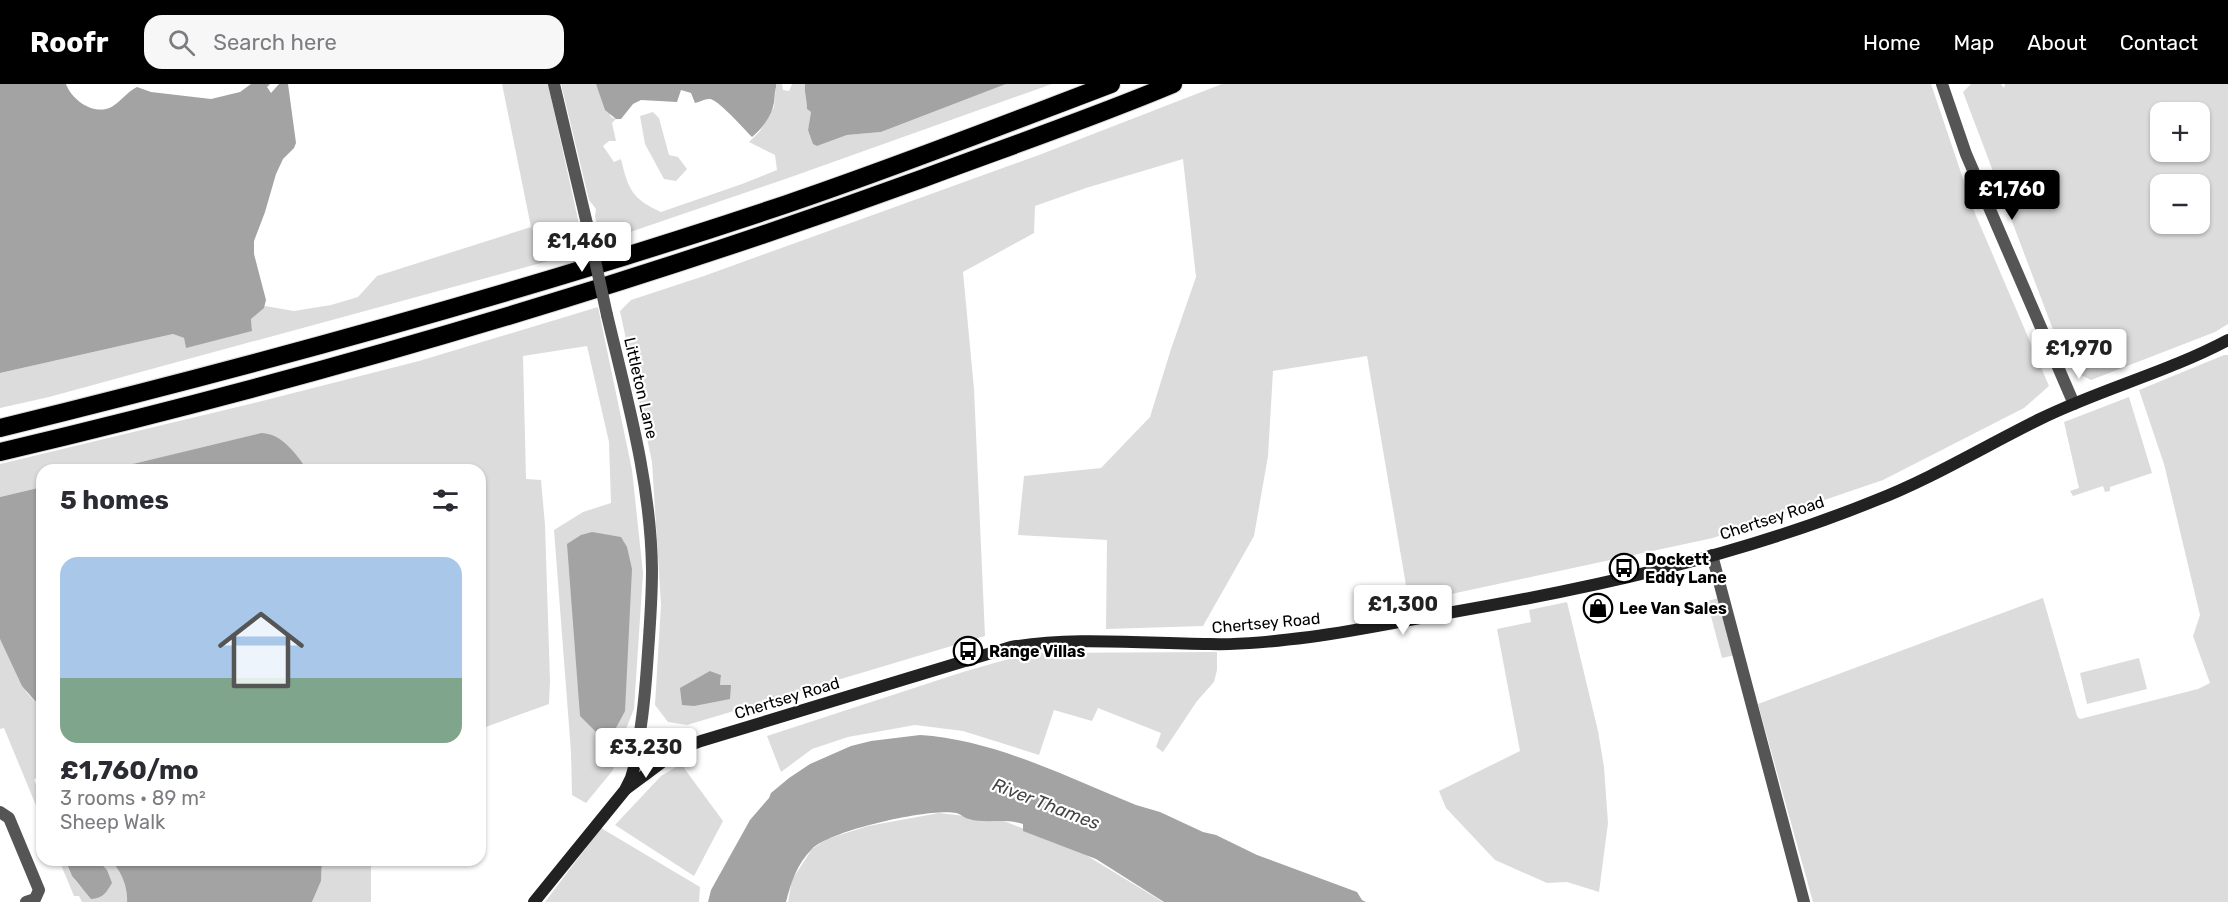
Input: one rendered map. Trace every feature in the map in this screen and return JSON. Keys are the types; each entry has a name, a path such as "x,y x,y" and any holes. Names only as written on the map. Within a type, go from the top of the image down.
{"highway":[{"path":"0,428 296,353 558,277 799,200 1111,84"},
{"path":"0,452 274,384 625,281 875,196 1173,84"}],"main road":[{"name":"Chertsey Road","path":"663,743 701,741 1011,646 1048,642 1098,641 1224,644 1315,636 1568,590 1712,555 1770,538 1876,501 1989,446 2040,418 2226,343"},
{"path":"534,902 625,790 665,759 663,743 645,735 638,743 638,757 625,790"},
{"path":"638,757 643,763 656,765"}],"street":[{"name":"Littleton Lane","path":"555,84 633,423 648,522 652,569 651,609 644,705 638,743"},
{"path":"1942,84 1966,154 2074,404"},
{"path":"1712,555 1804,902"},
{"path":"644,705 649,724 663,743"},
{"path":"0,812 9,818 39,890 35,899 26,902"}],"shaded area":[{"path":"502,84 548,84 585,251 49,397 0,408 0,373 173,334 184,338 186,347 252,330 251,319 265,306 294,311 331,305 358,297 377,276 531,227"},
{"path":"561,84 596,84 611,117 616,119 612,123 616,141 609,141 603,146 614,162 621,159 629,186 637,197 661,212 777,170 775,155 749,142 760,131 774,107 776,84 782,84 783,90 789,91 792,84 805,84 807,109 811,112 808,130 817,146 847,135 881,132 1006,84 1052,84 601,242 595,216 596,209 589,200"},
{"path":"1222,84 1931,84 1974,211 2049,386 2024,408 1883,480 1713,538 1409,603 1367,356 1273,371 1268,456 1254,536 1203,626 1106,629 1107,540 1018,535 1024,476 1101,468 1150,417 1196,277 1183,159 1035,206 1034,233 963,272 974,389 985,636 687,725 668,722 655,705 661,604 652,462 620,311 631,300 704,276 1039,155","holes":["710,671 721,675 720,685 730,698 722,699"]},
{"path":"1971,84 2001,84 2004,88 2005,84 2228,84 2228,324 2215,332 2091,380 2077,373 2052,327 1963,92"},
{"path":"653,112 659,118 669,155 678,157 687,169 676,181 664,179 645,144 640,116"},
{"path":"598,307 632,470 643,573 634,709 613,770 586,803 572,795 571,752 554,530 583,512 611,503 609,442 587,346 523,356 526,479 541,480 545,525 549,704 486,727 486,464 303,464 282,440 261,433 134,464 36,464 36,488 0,497 0,464 419,361"},
{"path":"2228,355 2228,902 1813,902 1758,704 2043,598 2077,716 2080,719 2198,689 2210,683 2193,636 2200,615 2164,464 2139,390"},
{"path":"2129,397 2152,473 2110,487 2110,491 2105,492 2103,486 2073,496 2070,491 2079,488 2064,422"},
{"path":"1719,598 1735,655 1722,658 1707,601"},
{"path":"1567,602 1598,731 1604,767 1608,823 1599,892 1567,882 1547,883 1495,860 1446,808 1439,791 1520,751 1497,629 1531,622 1529,610"},
{"path":"0,639 27,693 36,703 36,778 34,780 36,805 4,728 0,729"},
{"path":"1217,652 1214,682 1197,701 1163,752 1156,747 1161,733 1098,708 1092,721 1054,710 1039,755 963,731 915,725 848,737 812,749 781,772 767,736 963,672 1029,653"},
{"path":"2139,658 2147,689 2087,704 2080,673"},
{"path":"681,764 723,821 694,876 615,825 661,776"},
{"path":"939,813 1001,820 1076,849 1163,902 788,902 792,880 812,849 827,839 868,826"},
{"path":"601,828 700,887 699,902 545,902"},
{"path":"62,866 67,866 72,876 84,890 107,870 103,866 117,866 123,878 127,902 82,902 79,896 74,896"},
{"path":"322,866 371,866 371,902 312,902 321,881"}],"water":[{"path":"0,84 66,84 73,96 85,106 99,110 113,106 137,87 151,92 211,99 240,92 251,84 270,84 267,87 271,93 279,84 288,84 296,143 283,159 276,174 254,241 254,254 266,300 264,308 251,319 252,331 186,348 184,338 173,334 0,373"},
{"path":"596,84 776,84 776,87 774,105 770,115 752,137 718,103 705,99 695,103 691,93 681,90 677,102 641,100 633,104 621,119 616,119 605,110"},
{"path":"805,84 1006,84 881,132 847,135 817,146 813,144 808,130 811,112 807,109"},
{"path":"261,433 282,440 303,464 133,464"},
{"path":"36,488 36,702 22,686 0,639 0,497"},
{"path":"592,532 621,537 627,547 632,569 625,711 616,728 602,738 580,716 567,544 581,535"},
{"path":"710,671 721,675 720,685 731,685 730,699 694,706 682,705 680,688"},
{"name":"River Thames","path":"920,735 976,744 1030,761 1136,805 1160,812 1203,832 1216,835 1257,855 1357,892 1366,902 1164,902 1096,859 1023,831 1023,824 1009,821 975,820 956,813 943,812 881,822 823,842 812,849 798,867 786,902 708,902 711,890 750,820 771,793 789,778 810,764 851,746"},
{"path":"68,866 103,866 112,883 104,894 91,899 72,876"},
{"path":"115,866 322,866 321,881 312,902 127,902 123,879"}],"place":[{"name":"Dockett Eddy Lane","path":"1624,568"},
{"name":"Lee Van Sales","path":"1598,608"},
{"name":"Range Villas","path":"968,651"}]}
